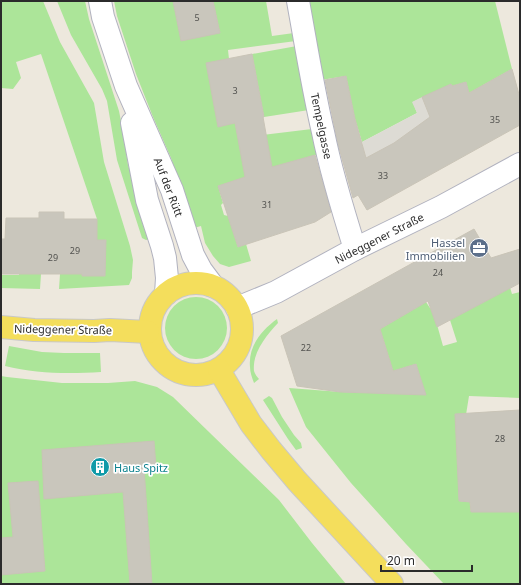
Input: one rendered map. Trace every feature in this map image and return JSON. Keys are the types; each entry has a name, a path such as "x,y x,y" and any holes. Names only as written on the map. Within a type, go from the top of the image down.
{"main road":[{"path":"197,282 213,286 223,292 231,300 242,318 243,330 241,343 229,362 219,370 204,375 184,375 167,365 160,358 150,340 148,323 156,304 166,294 176,288 197,282"},
{"name":"Nideggener Straße","path":"1,328 148,332"},
{"path":"219,370 251,424 271,450 297,481 392,584"}],"street":[{"name":"Auf der Rütt","path":"100,1 103,17 126,86 172,190 193,255 200,270 213,286"},
{"name":"Tempelgasse","path":"298,1 324,138 355,249"},
{"name":"Auf der Rütt","path":"126,86 147,200 165,258 167,278 166,294"},
{"name":"Nideggener Straße","path":"237,308 276,292 355,249 442,207 520,164"}],"green space":[{"path":"1,1 43,1 60,42 94,103 104,162 133,260 132,278 129,285 59,289 60,274 82,275 97,240 97,219 41,54 16,62 21,78 13,89 1,88"},
{"path":"57,1 85,1 89,19 119,111 128,165 149,230 150,239 146,240 142,238 117,160 107,101 102,89 71,35"},
{"path":"114,1 173,1 220,33 213,1 266,1 272,36 294,33 296,41 228,50 229,59 218,126 235,123 238,138 312,129 319,154 218,186 223,203 221,205 224,215 228,216 238,247 246,244 251,261 229,267 220,264 205,243 201,226 194,228 171,158 136,74 117,16"},
{"path":"307,1 495,1 512,69 469,93 466,82 452,86 451,84 413,102 417,113 362,142 355,119 346,76 321,80"},
{"path":"297,46 309,110 264,117 252,54"},
{"path":"502,261 512,294 520,292 520,398 469,396 465,421 456,421 459,501 470,502 471,512 520,512 520,584 444,584 351,483 306,427 289,388 341,392 413,394 424,390 416,364 393,371 380,329 426,302 434,314 443,346 457,342 450,320"},
{"path":"19,273 41,274 40,289 1,288 1,275 19,275"},
{"path":"190,297 202,297 218,306 225,316 227,328 225,340 218,350 202,359 190,359 179,354 170,345 165,334 165,322 170,311 179,302"},
{"path":"277,319 278,323 265,338 255,357 254,371 259,379 254,383 250,369 251,352 261,333"},
{"path":"9,346 42,352 100,353 101,372 53,373 29,371 5,366"},
{"path":"1,376 62,383 108,383 135,381 157,387 173,397 279,500 346,584 1,584"},
{"path":"269,396 272,398 282,417 301,443 302,448 296,450 263,400"}],"shaded area":[{"path":"422,97 433,122 367,161 344,164 342,158 363,146 362,142 417,113 412,102"}],"building":[{"path":"173,1 213,1 220,33 181,41"},
{"path":"252,54 272,167 315,155 331,212 315,222 238,247 218,186 245,177 235,123 218,127 206,63"},
{"path":"512,69 520,98 520,125 367,210 358,195 353,198 338,144 325,80 346,76 355,119 366,158 394,143 430,117 422,97 451,84 452,86 466,82 469,93"},
{"path":"39,212 64,212 64,219 97,219 97,240 106,240 105,276 82,276 82,274 1,274 1,239 5,239 6,218 39,218"},
{"path":"474,229 491,258 520,249 520,283 437,327 428,301 380,329 393,371 416,364 426,395 340,392 297,386 281,336"},
{"path":"520,410 520,512 471,512 470,502 459,501 455,414"},
{"name":"Haus Spitz","path":"154,441 156,467 144,468 152,584 130,584 123,492 44,499 42,450"},
{"path":"38,481 45,571 1,575 1,538 13,537 8,483"}],"place":[{"name":"Hassel Immobilien","path":"479,248"},
{"name":"Haus Spitz","path":"100,467"}]}
